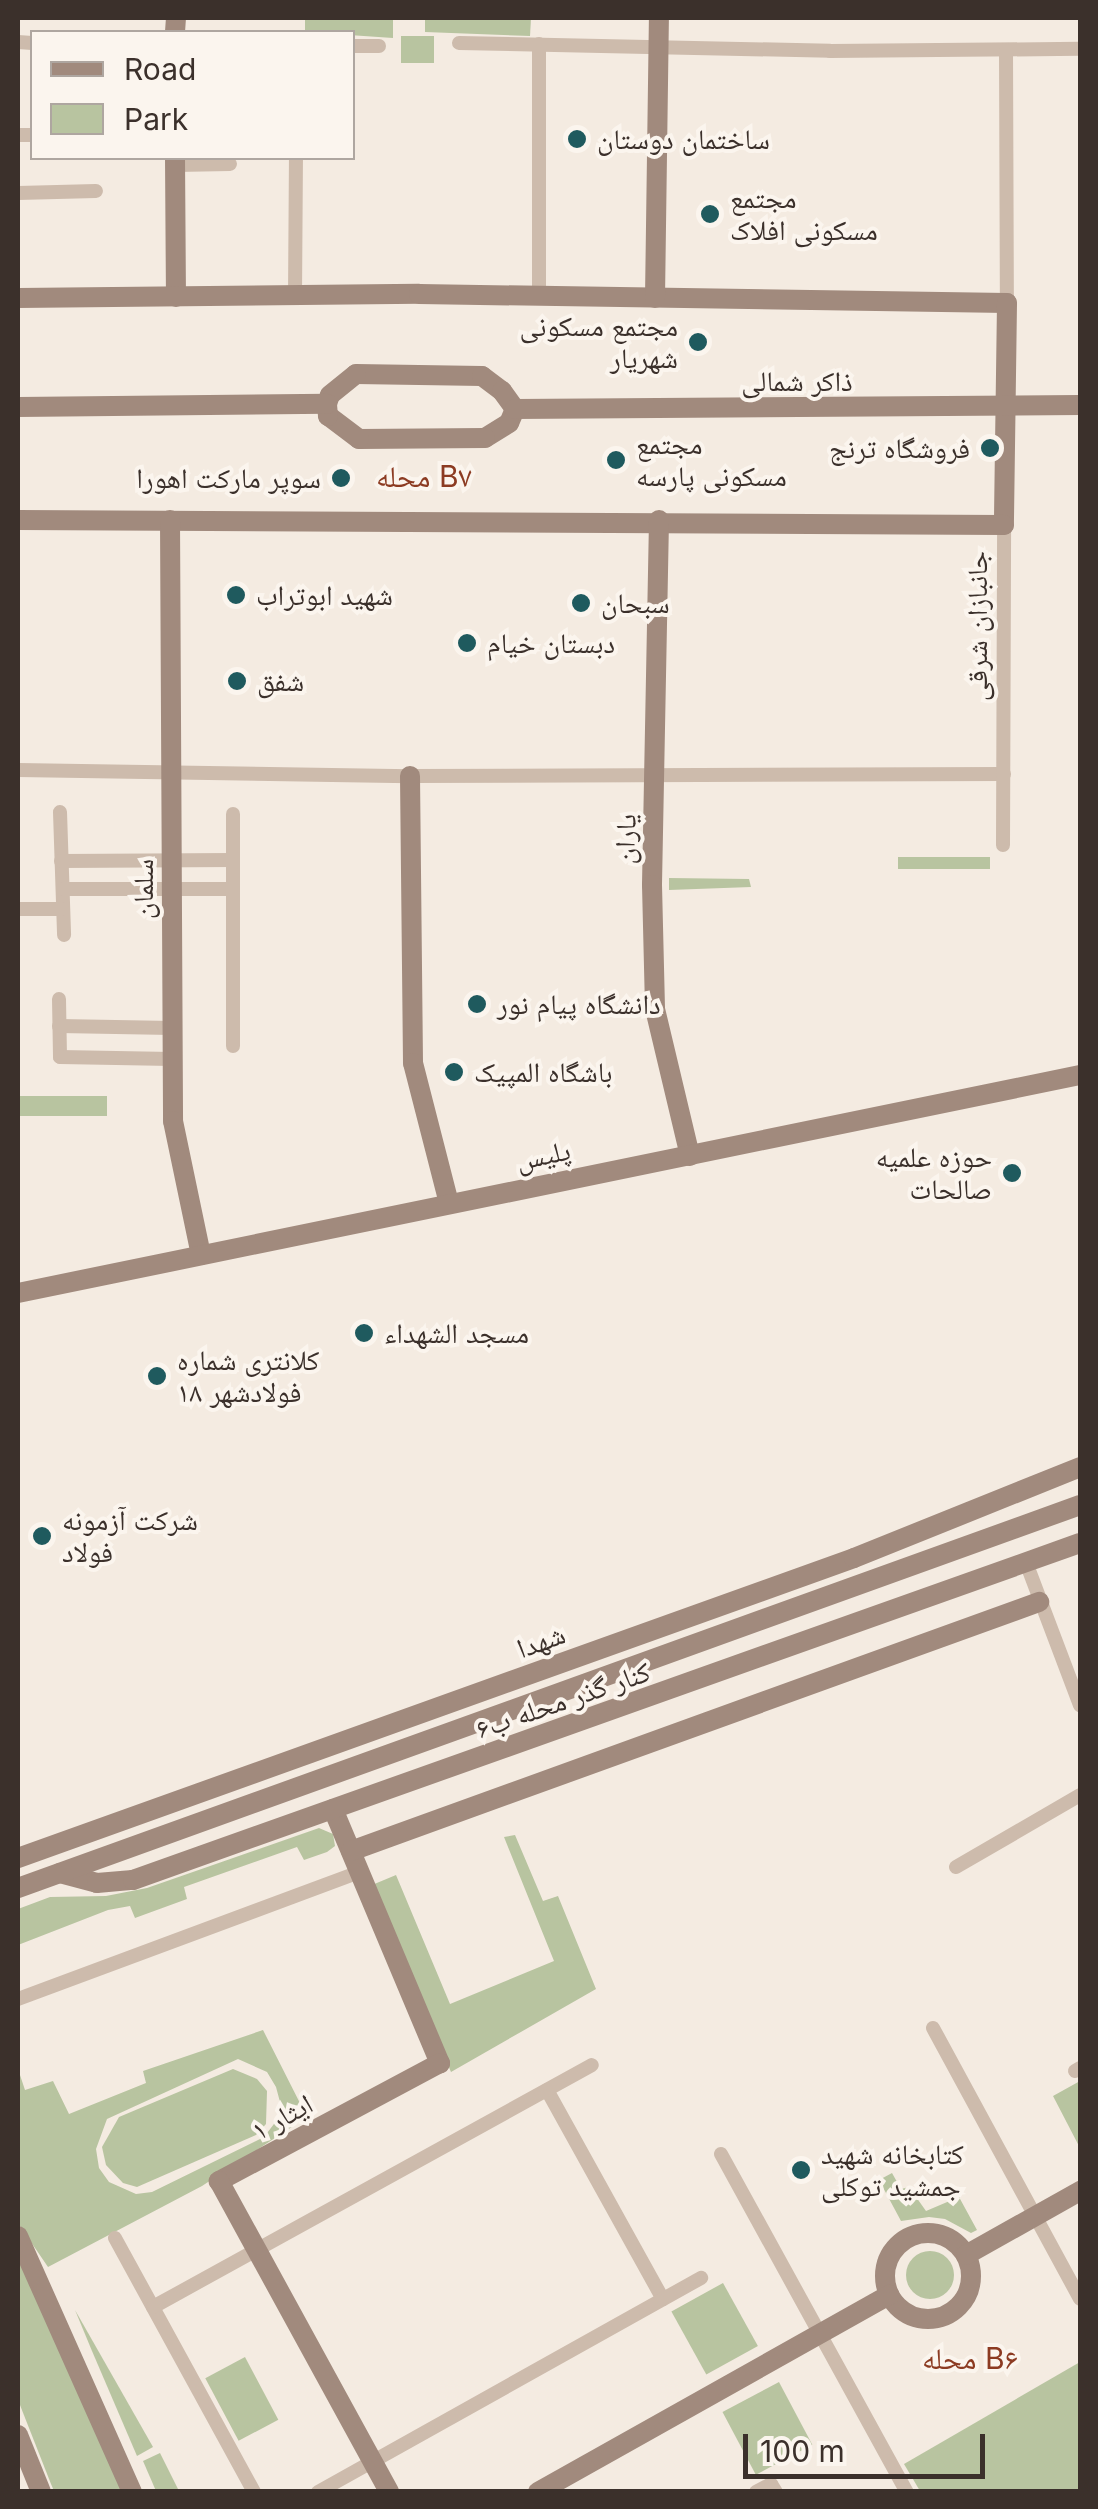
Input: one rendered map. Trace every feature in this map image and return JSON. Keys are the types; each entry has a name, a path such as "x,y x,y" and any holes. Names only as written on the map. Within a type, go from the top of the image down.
{"street":[{"path":"655,298 659,18"},
{"path":"459,43 1080,49"},
{"path":"539,44 539,296"},
{"path":"355,46 379,46"},
{"path":"18,298 539,296 1007,303 1006,50"},
{"path":"295,296 296,160"},
{"path":"176,297 176,161 230,164"},
{"path":"18,193 96,191"},
{"name":"جانبازان شرقی","path":"1003,845 1007,303"},
{"path":"356,374 482,376 502,391 514,409 509,423 484,438 359,439 328,416 327,404 330,394 356,374"},
{"path":"18,407 327,404"},
{"name":"ذاکر شمالی","path":"514,409 1080,405"},
{"path":"18,520 658,520 1004,525"},
{"name":"سلمان","path":"170,520 172,1121 201,1255"},
{"name":"یاران","path":"658,520 655,1009 690,1156"},
{"path":"18,770 410,776 1004,774"},
{"path":"410,776 413,1063 449,1203"},
{"path":"60,812 64,935"},
{"path":"233,1046 234,814"},
{"path":"62,861 233,860"},
{"path":"63,889 233,889"},
{"path":"18,909 62,909"},
{"path":"59,999 60,1056 172,1059"},
{"path":"59,1026 172,1028"},
{"name":"پلیس","path":"18,1294 1080,1075"},
{"name":"شهدا","path":"18,1858 854,1558 1080,1467"},
{"name":"شهدا","path":"18,1888 1080,1505"},
{"name":"کنار گذر محله ب۶","path":"60,1873 97,1882 133,1880 1080,1543"},
{"path":"1027,1565 1080,1705"},
{"path":"351,1852 1040,1602"},
{"path":"648,1631 657,1657"},
{"path":"956,1868 1080,1794"},
{"name":"ایثار ۱","path":"333,1809 440,2063 219,2181 389,2492"},
{"path":"18,1998 360,1872"},
{"path":"933,2028 1080,2299"},
{"path":"154,2307 592,2065"},
{"path":"547,2090 664,2299"},
{"path":"721,2154 908,2492"},
{"path":"966,2255 1080,2191"},
{"path":"18,2236 132,2492"},
{"path":"912,2236 948,2238 966,2255 971,2282 967,2295 948,2314 921,2319 908,2314 890,2295 886,2266 892,2253 912,2236"},
{"path":"115,2238 254,2492"},
{"path":"318,2492 702,2278"},
{"path":"538,2492 890,2295"},
{"path":"18,2435 41,2492"},
{"path":"756,2492 774,2488"}],"green space":[{"path":"305,18 393,18 393,38 355,35 355,30 305,30"},
{"path":"425,18 531,18 530,36 425,32"},
{"path":"401,36 434,36 434,63 401,63"},
{"path":"898,857 990,857 990,869 898,869"},
{"path":"669,878 749,879 751,887 669,890"},
{"path":"18,1096 107,1096 107,1116 18,1116"},
{"path":"319,1828 333,1834 335,1846 327,1852 304,1860 297,1847 184,1887 187,1899 135,1918 130,1906 108,1910 18,1945 18,1909 50,1897 106,1896 147,1888"},
{"path":"515,1835 543,1901 558,1896 596,1989 451,2072 372,1885 396,1875 450,2004 554,1961 504,1837"},
{"path":"263,2030 307,2117 202,2186 48,2267 18,2223 18,2069 25,2090 53,2081 69,2114 146,2083 143,2071","holes":["238,2059 267,2072 280,2102 277,2120 264,2137 152,2192 136,2194 109,2182 99,2168 96,2149 107,2119"]},
{"path":"233,2069 257,2079 267,2091 266,2124 256,2135 137,2187 123,2183 106,2165 102,2147 119,2117"},
{"path":"1080,2081 1080,2148 1053,2096"},
{"path":"892,2173 901,2189 909,2187 926,2211 959,2197 977,2230 971,2233 945,2219 929,2217 901,2221 879,2180"},
{"path":"18,2248 127,2491 54,2491 18,2400"},
{"path":"930,2251 947,2258 954,2275 947,2292 930,2299 913,2292 906,2275 913,2258"},
{"path":"723,2283 758,2346 706,2375 671,2312"},
{"path":"75,2310 153,2447 137,2456 92,2351"},
{"path":"245,2357 278,2420 239,2441 205,2378"},
{"path":"1080,2362 1080,2491 920,2491 904,2464"},
{"path":"779,2382 812,2445 756,2475 722,2412"},
{"path":"160,2453 179,2491 156,2491 143,2461"}],"place":[{"name":"ساختمان دوستان","path":"577,139"},
{"name":"مجتمع مسکونی افلاک","path":"710,214"},
{"name":"مجتمع مسکونی شهریار","path":"698,342"},
{"name":"فروشگاه ترنج","path":"990,448"},
{"name":"مجتمع مسکونی پارسه","path":"616,460"},
{"name":"سوپر مارکت اهورا","path":"341,478"},
{"name":"شهید ابوتراب","path":"236,595"},
{"name":"سبحان","path":"581,603"},
{"name":"دبستان خیام","path":"467,643"},
{"name":"شفق","path":"237,681"},
{"name":"دانشگاه پیام نور","path":"477,1004"},
{"name":"باشگاه المپیک","path":"454,1072"},
{"name":"حوزه علمیه صالحات","path":"1012,1173"},
{"name":"مسجد الشهداء","path":"364,1333"},
{"name":"کلانتری شماره ۱۸ فولادشهر","path":"157,1376"},
{"name":"شرکت آزمونه فولاد","path":"42,1536"},
{"name":"کتابخانه شهید جمشید توکلی","path":"801,2170"}],"district":[{"name":"محله B۷","path":"424,476"},
{"name":"محله B۶","path":"970,2358"}]}
